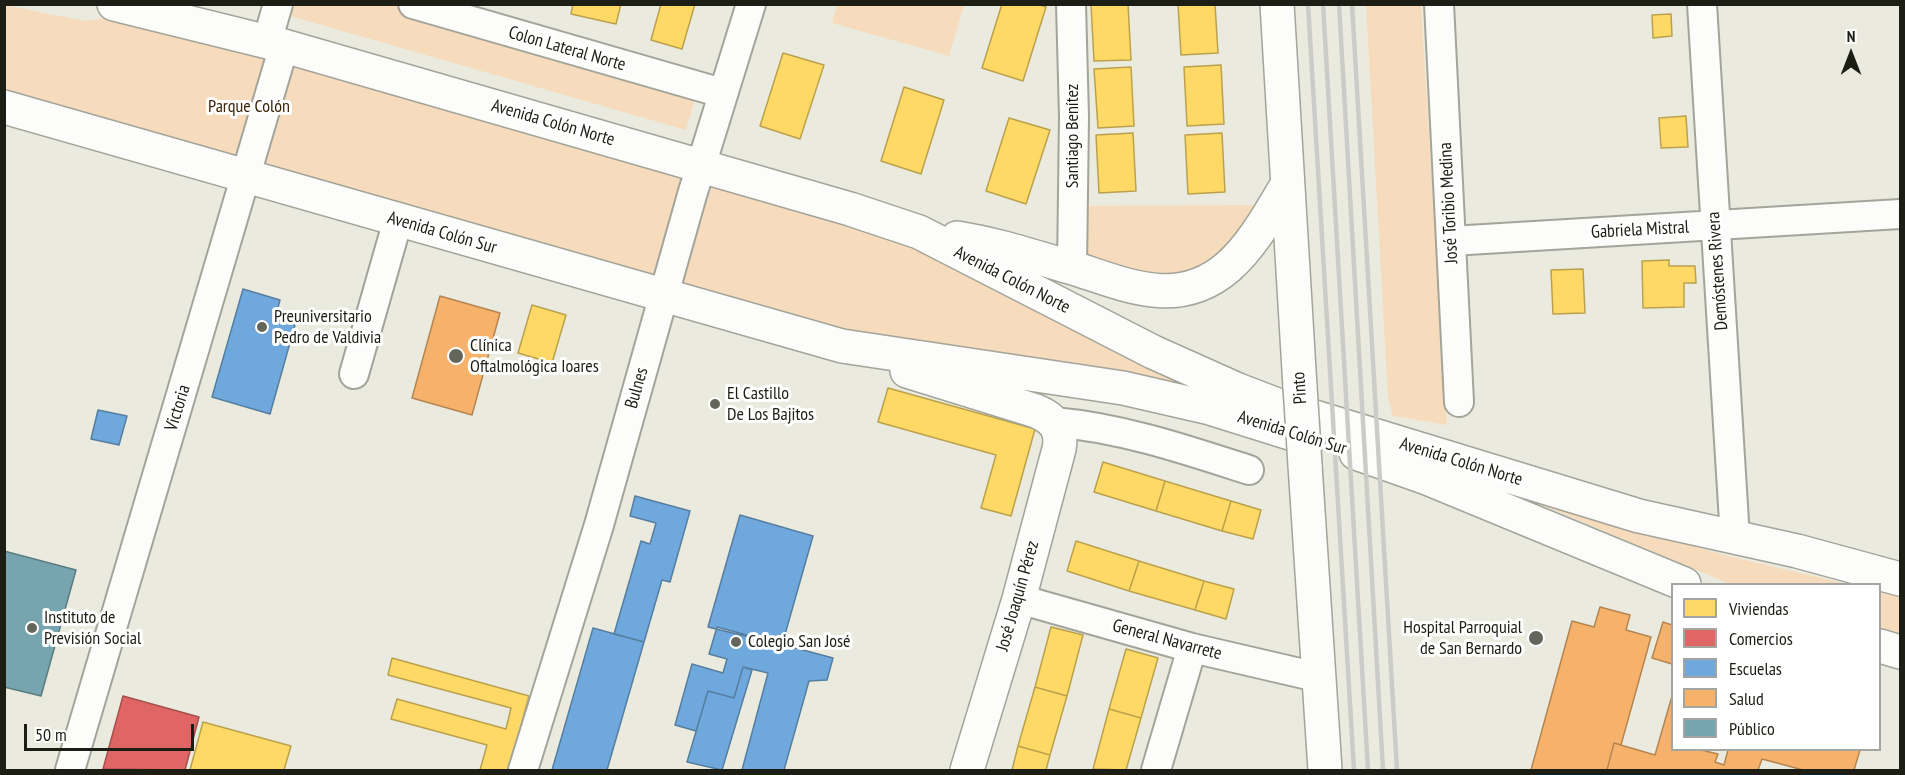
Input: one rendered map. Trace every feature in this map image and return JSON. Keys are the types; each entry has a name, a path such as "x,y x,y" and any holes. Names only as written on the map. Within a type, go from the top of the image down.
{"main road":[{"name":"Avenida Colón Norte","path":"114,4 276,44 700,165 919,232 1153,352 1238,390 1345,427 1639,516 1797,551 1900,579"},
{"name":"Pinto","path":"1277,4 1317,677 1325,771"},
{"name":"Avenida Colón Sur","path":"4,107 808,337 881,353 1071,379 1210,408 1427,478 1679,583"},
{"path":"919,232 970,240 1122,284 1156,291 1186,290 1201,285 1222,272 1240,254 1287,185"},
{"name":"Avenida Colón Sur","path":"881,353 900,368 1036,411 1054,422"},
{"name":"José Joaquín Pérez","path":"967,771 1019,599 1060,444 1059,430 1054,422"},
{"path":"1881,646 1900,652"}],"street":[{"name":"Victoria","path":"70,771 246,177 276,44 278,4"},
{"name":"Colon Lateral Norte","path":"413,4 722,93"},
{"name":"Bulnes","path":"523,771 599,525 700,165 751,4"},
{"name":"Santiago Benítez","path":"1071,4 1074,117 1072,268"},
{"name":"José Toribio Medina","path":"1438,4 1459,402"},
{"name":"Demóstenes Rivera","path":"1702,4 1735,538"},
{"name":"Gabriela Mistral","path":"1451,241 1900,214"},
{"path":"354,374 398,220"},
{"name":"Avenida Colón Sur","path":"1054,422 1100,426 1165,443 1249,470"},
{"name":"General Navarrete","path":"1019,599 1192,648 1317,677"},
{"path":"1156,771 1192,648"}],"green space":[{"path":"283,4 401,5 696,95 686,130 290,16"},
{"path":"837,4 964,5 949,56 832,23"},
{"name":"Parque Colón","path":"4,5 86,21 123,15 903,239 1194,387 857,337 5,98"},
{"path":"1366,5 1421,5 1447,425 1393,416 1388,398"},
{"path":"1264,205 1219,259 1192,276 1175,281 1148,281 1084,261 1083,206"},
{"path":"1528,499 1724,555 1843,583 1728,583"},
{"path":"1881,592 1900,597 1900,638 1881,631"}],"building: Viviendas":[{"path":"573,4 621,4 616,24 571,14"},
{"path":"661,4 695,4 682,49 651,40"},
{"path":"1002,4 1037,4 1046,7 1023,81 982,68"},
{"path":"1091,4 1128,4 1131,60 1094,61"},
{"path":"1178,4 1215,4 1218,53 1181,55"},
{"path":"1671,14 1672,36 1653,38 1652,15"},
{"path":"783,53 824,65 800,139 760,126"},
{"path":"1221,65 1224,124 1187,126 1184,67"},
{"path":"1131,67 1134,126 1098,128 1094,69"},
{"path":"904,87 944,100 921,174 881,161"},
{"path":"1686,116 1688,147 1661,148 1659,118"},
{"path":"1009,118 1050,130 1026,204 986,191"},
{"path":"1133,133 1136,191 1099,193 1096,135"},
{"path":"1222,133 1225,192 1188,194 1185,135"},
{"path":"1669,260 1669,266 1695,266 1696,283 1684,283 1684,307 1643,308 1642,261"},
{"path":"1583,269 1585,313 1553,314 1551,270"},
{"path":"532,305 566,315 552,363 518,353"},
{"path":"888,388 1035,429 1011,516 981,508 996,455 878,422"},
{"path":"1103,462 1165,481 1156,511 1094,492"},
{"path":"1165,481 1231,501 1222,531 1156,511"},
{"path":"1231,501 1261,510 1253,539 1222,531"},
{"path":"1076,541 1139,561 1129,591 1067,571"},
{"path":"1139,561 1204,581 1195,610 1129,591"},
{"path":"1204,581 1234,589 1226,619 1195,610"},
{"path":"1051,627 1083,635 1067,696 1035,687"},
{"path":"1126,649 1158,658 1141,718 1109,709"},
{"path":"392,658 529,696 509,770 480,770 487,745 391,719 397,699 506,729 511,708 388,675"},
{"path":"1035,687 1067,696 1050,755 1018,746"},
{"path":"1109,709 1141,718 1126,770 1093,769"},
{"path":"203,722 291,746 284,770 190,770"},
{"path":"1018,746 1050,755 1046,770 1012,770"}],"building: Comercios":[{"path":"123,696 199,717 185,770 103,769"}],"building: Escuelas":[{"path":"243,289 280,300 275,319 295,325 270,414 212,397"},
{"path":"98,410 127,416 119,445 91,439"},
{"path":"635,496 690,511 670,582 662,580 644,642 614,634 641,541 650,544 656,523 630,516"},
{"path":"740,515 813,536 782,645 708,627"},
{"path":"717,627 833,658 827,680 809,681 784,770 742,770 768,673 743,667 734,698 708,691 696,731 675,725 692,664 723,673 727,659 709,654"},
{"path":"593,628 644,642 607,770 552,770"},
{"path":"743,667 752,670 722,770 687,762 708,691 734,698"}],"building: Salud":[{"name":"Clínica Oftalmológica Ioares","path":"440,296 500,313 472,415 412,398"},
{"path":"1600,607 1630,615 1626,630 1651,637 1621,745 1614,743 1607,770 1531,770 1572,621 1594,627"},
{"path":"1663,622 1671,625 1671,664 1652,658"},
{"path":"1671,699 1671,751 1705,751 1718,754 1715,762 1724,765 1728,751 1860,751 1854,770 1803,770 1762,759 1758,770 1607,770 1614,743 1655,755"}],"building: Público":[{"name":"Instituto de Previsión Social","path":"4,551 76,570 41,696 4,687"}],"railway":[{"path":"1308,4 1354,770"},
{"path":"1323,4 1368,770"},
{"path":"1339,4 1383,770"},
{"path":"1352,4 1397,770"}],"place":[{"name":"Preuniversitario Pedro de Valdivia","path":"262,327"},
{"name":"Clínica Oftalmológica Ioares","path":"456,356"},
{"name":"El Castillo De Los Bajitos","path":"715,404"},
{"name":"Instituto de Previsión Social","path":"32,628"},
{"name":"Hospital Parroquial de San Bernardo","path":"1536,638"},
{"name":"Colegio San José","path":"736,642"}]}
